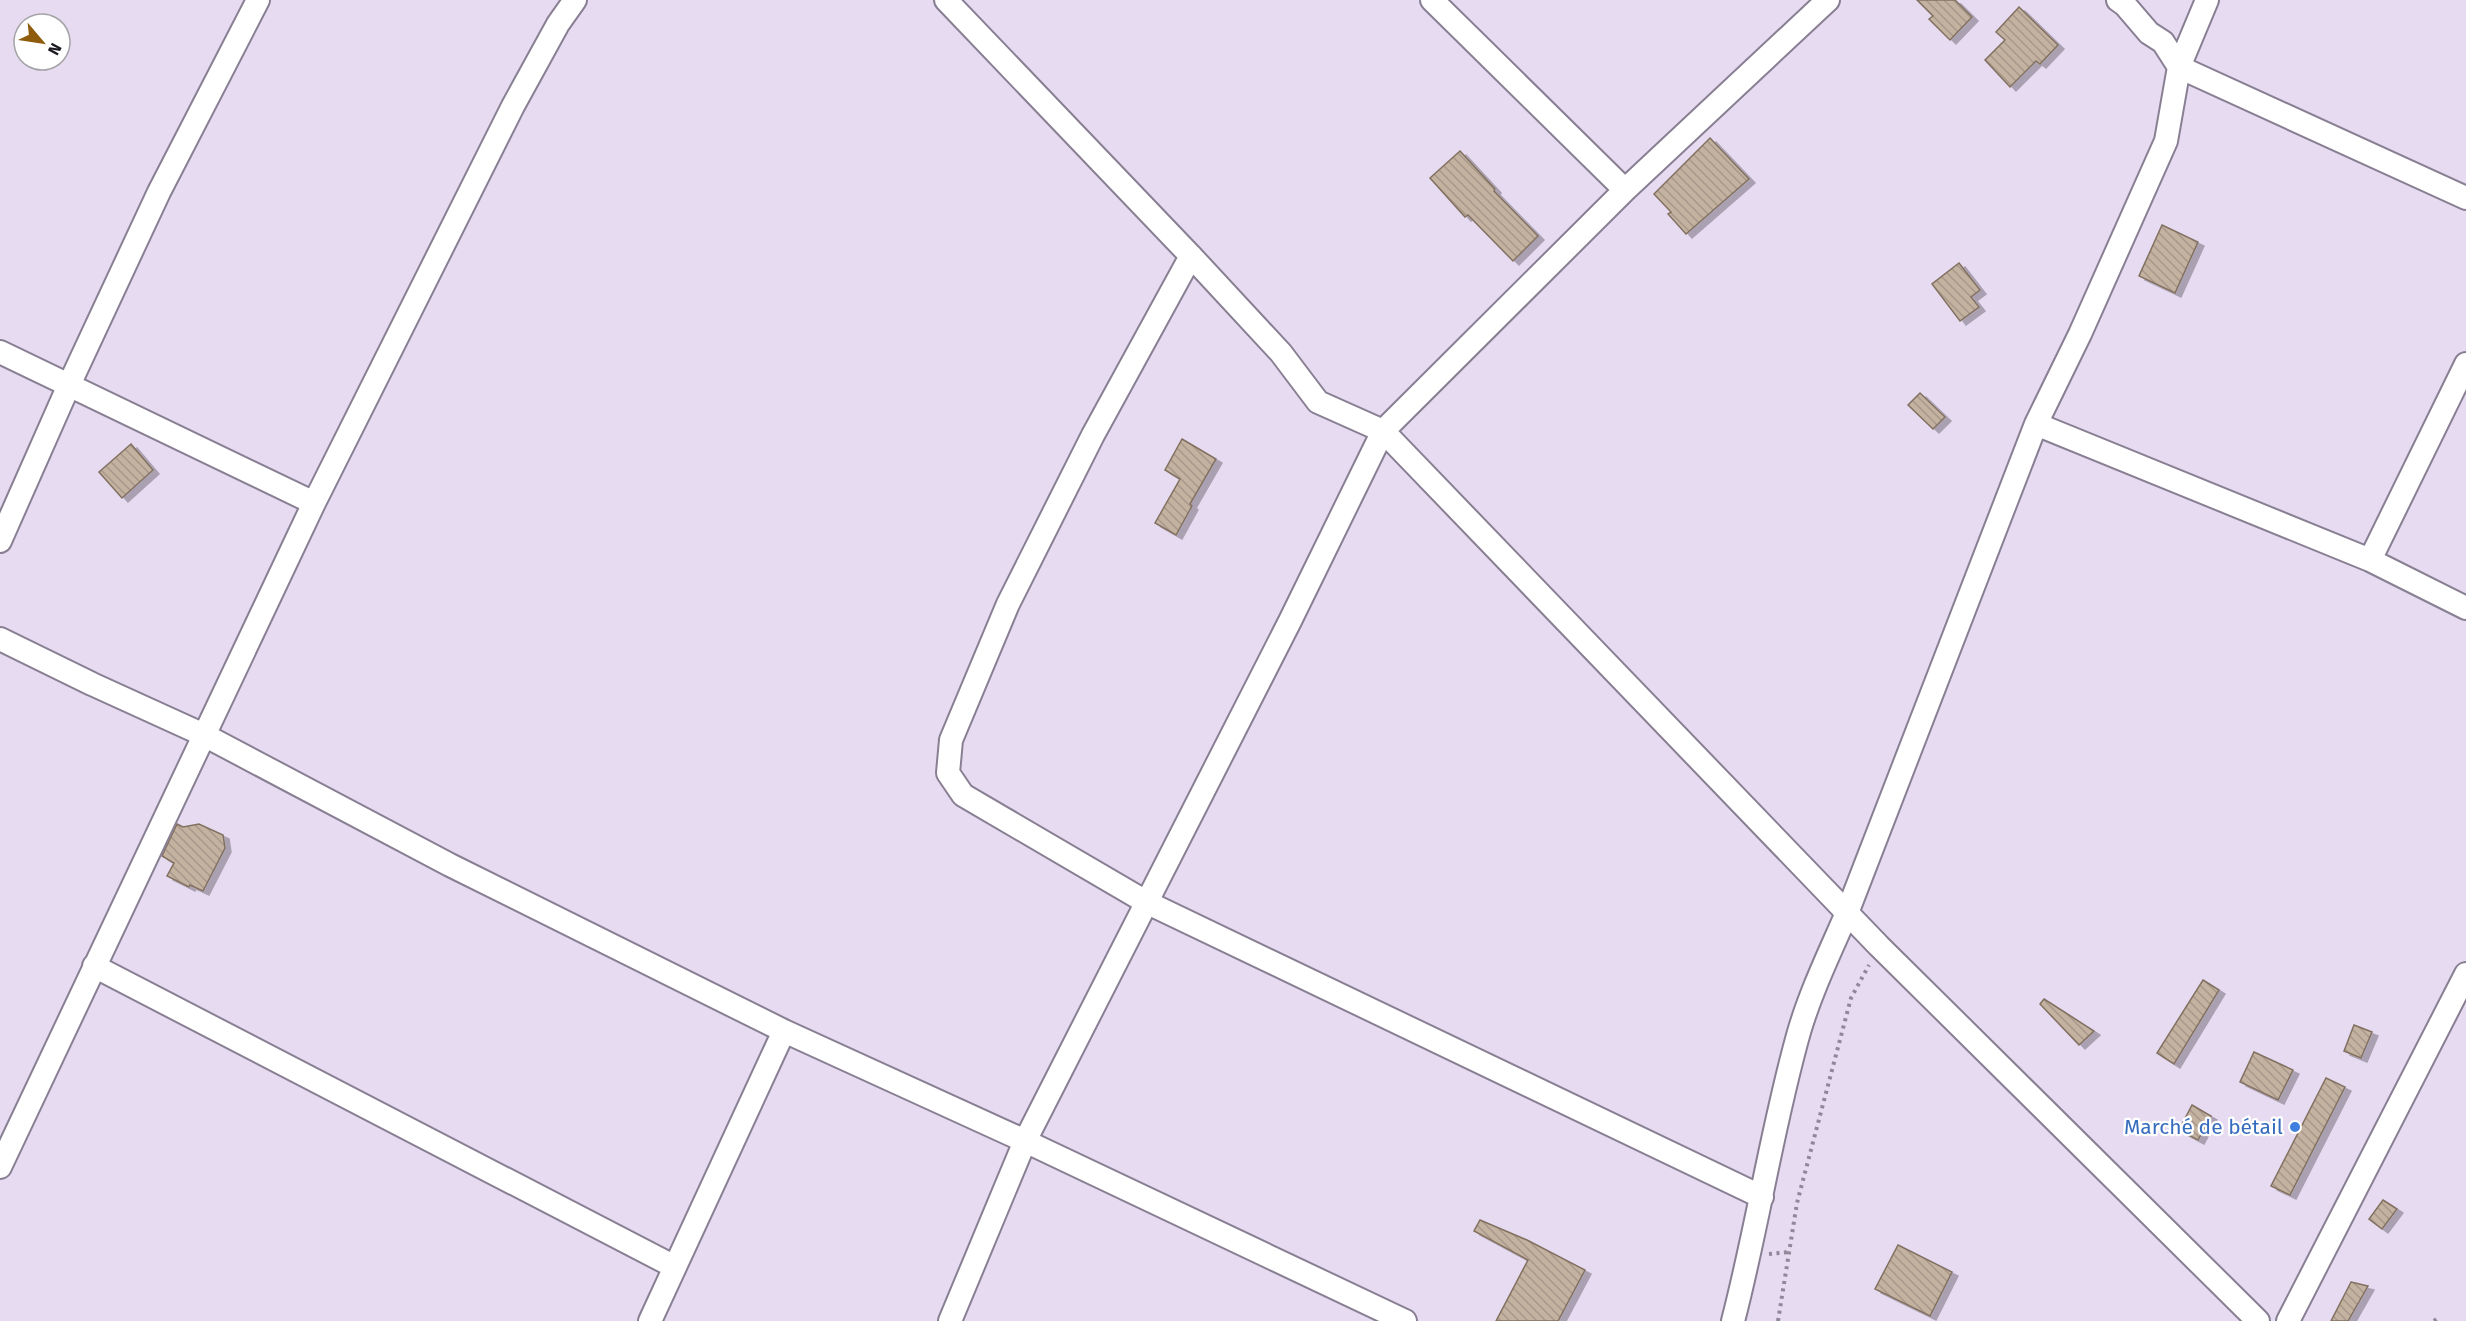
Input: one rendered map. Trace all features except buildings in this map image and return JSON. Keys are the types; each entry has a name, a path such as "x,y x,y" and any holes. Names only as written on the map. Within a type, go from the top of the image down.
{"street":[{"path":"0,541 69,385 159,192 258,0"},
{"path":"0,1167 314,503 513,106 558,24 575,0"},
{"path":"946,0 1281,353 1318,402 1383,431 1879,946 2258,1321"},
{"path":"1432,0 1625,190"},
{"path":"950,1321 1025,1141 1290,621 1383,431 1625,190 1828,0"},
{"path":"2118,0 2126,5 2149,33 2163,42 2179,67 2466,198"},
{"path":"1733,1321 1750,1256 1784,1088 1800,1029 1818,978 1847,913 2036,424 2080,334 2166,141 2179,67 2207,0"},
{"path":"1191,256 1093,435 1008,604 951,740 948,773 963,795 1146,902 1762,1197"},
{"path":"0,352 314,503"},
{"path":"2370,560 2466,364"},
{"path":"2036,424 2370,560 2466,608"},
{"path":"0,639 204,735 450,866 784,1031 1025,1141 1405,1321"},
{"path":"94,966 675,1267"},
{"path":"2288,1321 2404,1099 2466,974"},
{"path":"650,1321 784,1031"}],"path":[{"path":"1778,1321 1797,1203 1851,998 1879,946"},
{"path":"2434,1321 2439,1317"}],"place":[{"name":"Marché de bétail","path":"2295,1127"}]}
